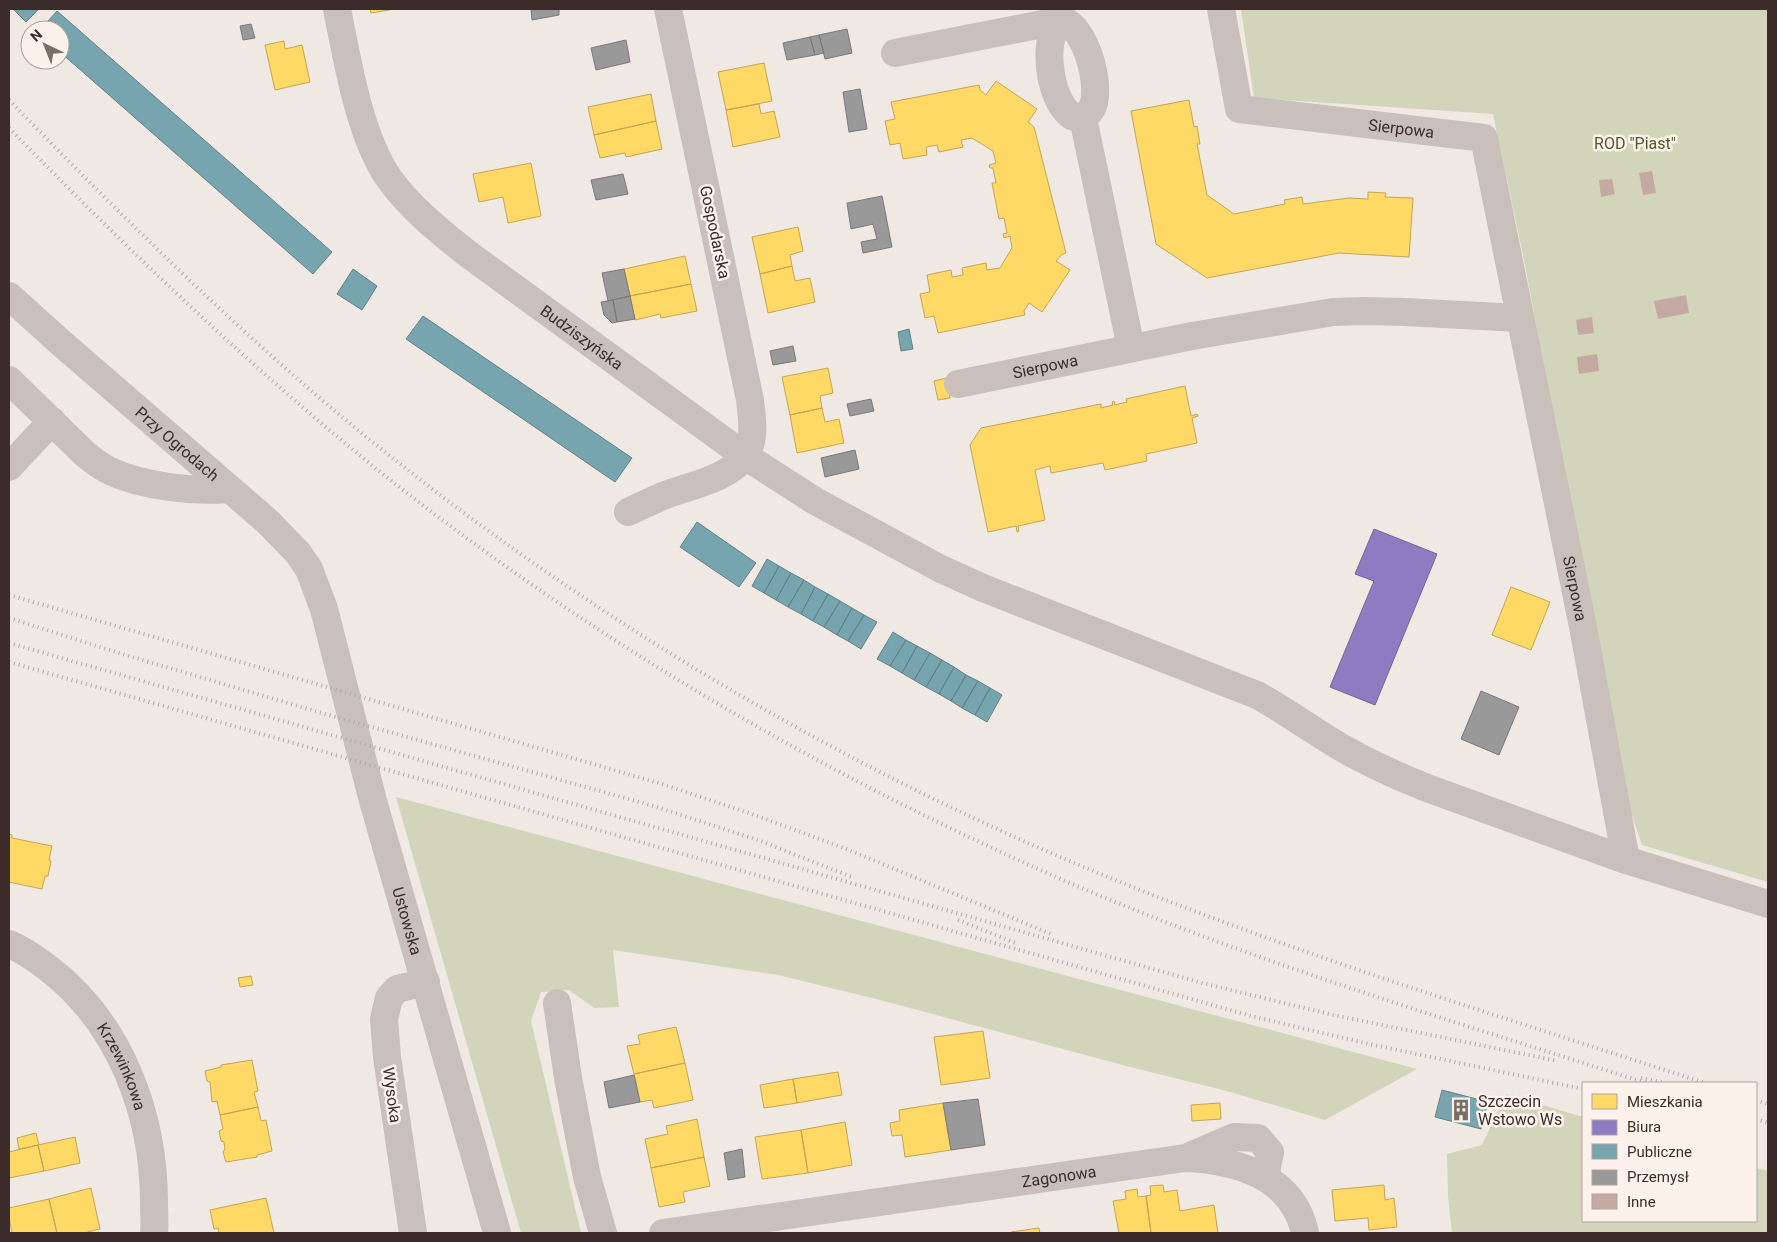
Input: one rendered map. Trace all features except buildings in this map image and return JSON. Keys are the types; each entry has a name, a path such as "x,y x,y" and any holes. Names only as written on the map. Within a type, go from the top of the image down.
{"street":[{"name":"Budziszyńska","path":"336,9 351,78 375,156 404,198 442,234 468,254 745,456 815,501 941,569 983,588 1257,695 1348,752 1399,776 1626,860 1768,904"},
{"name":"Gospodarska","path":"668,9 750,400 753,425 745,456"},
{"name":"Sierpowa","path":"1220,9 1238,110 1484,138 1583,627 1626,860"},
{"path":"895,53 1062,15"},
{"path":"1062,15 1078,33 1089,56 1093,72 1094,104 1090,112 1083,118 1073,117 1067,112 1058,100 1053,86 1050,44 1062,15"},
{"path":"1083,118 1131,348"},
{"name":"Przy Ogrodach","path":"9,296 228,490 268,522 298,553 309,570 324,609"},
{"name":"Sierpowa","path":"958,384 1261,323 1333,312 1406,312 1520,318"},
{"path":"9,380 97,464 138,480 158,484 214,491 228,490"},
{"path":"9,467 52,420"},
{"path":"628,512 722,474 745,456"},
{"name":"Ustowska","path":"324,609 373,801 497,1233"},
{"name":"Krzewinkowa","path":"9,944 39,962 59,977 81,998 101,1022 128,1069 140,1102 149,1138 154,1182 154,1233"},
{"name":"Wysoka","path":"413,1233 387,1057 384,1019 389,998 397,989 426,982"},
{"path":"556,1003 587,1177 603,1233"},
{"name":"Zagonowa","path":"664,1233 783,1225 1184,1158 1209,1158 1228,1162 1265,1177 1280,1189 1291,1202 1302,1220 1305,1233"}],"green space":[{"name":"ROD \"Piast\"","path":"1241,9 1768,9 1768,882 1642,845 1626,797 1524,260 1493,114 1254,98"},
{"path":"396,797 1417,1069 1325,1120 1223,1090 778,975 613,950 619,1007 594,1008 569,990 541,992 531,1021 581,1233 521,1233"},
{"path":"1506,1094 1582,1117 1582,1222 1757,1222 1757,1168 1768,1171 1768,1233 1452,1233 1448,1196 1447,1154 1482,1145"}],"railway":[{"path":"9,100 151,244 250,336 351,425 477,522 551,575 627,626 783,720 945,805 1028,843 1194,911 1364,972 1702,1082"},
{"path":"9,128 99,219 191,307 286,393 384,475 543,593 710,699 796,749 884,795 973,839 1134,910 1352,989 1643,1082"},
{"path":"9,595 662,784 749,813 844,848 1051,934"},
{"path":"9,618 122,654 325,714 650,805 758,840 852,877"},
{"path":"9,643 1202,983 1333,1015 1558,1061"},
{"path":"9,662 1251,1016 1369,1044 1582,1089"},
{"path":"958,920 1018,944"},
{"path":"1641,1078 1660,1082"},
{"path":"1757,1100 1768,1104"},
{"path":"1757,1119 1768,1123"}],"place":[{"name":"Szczecin Wstowo Ws","path":"1461,1110"}]}
